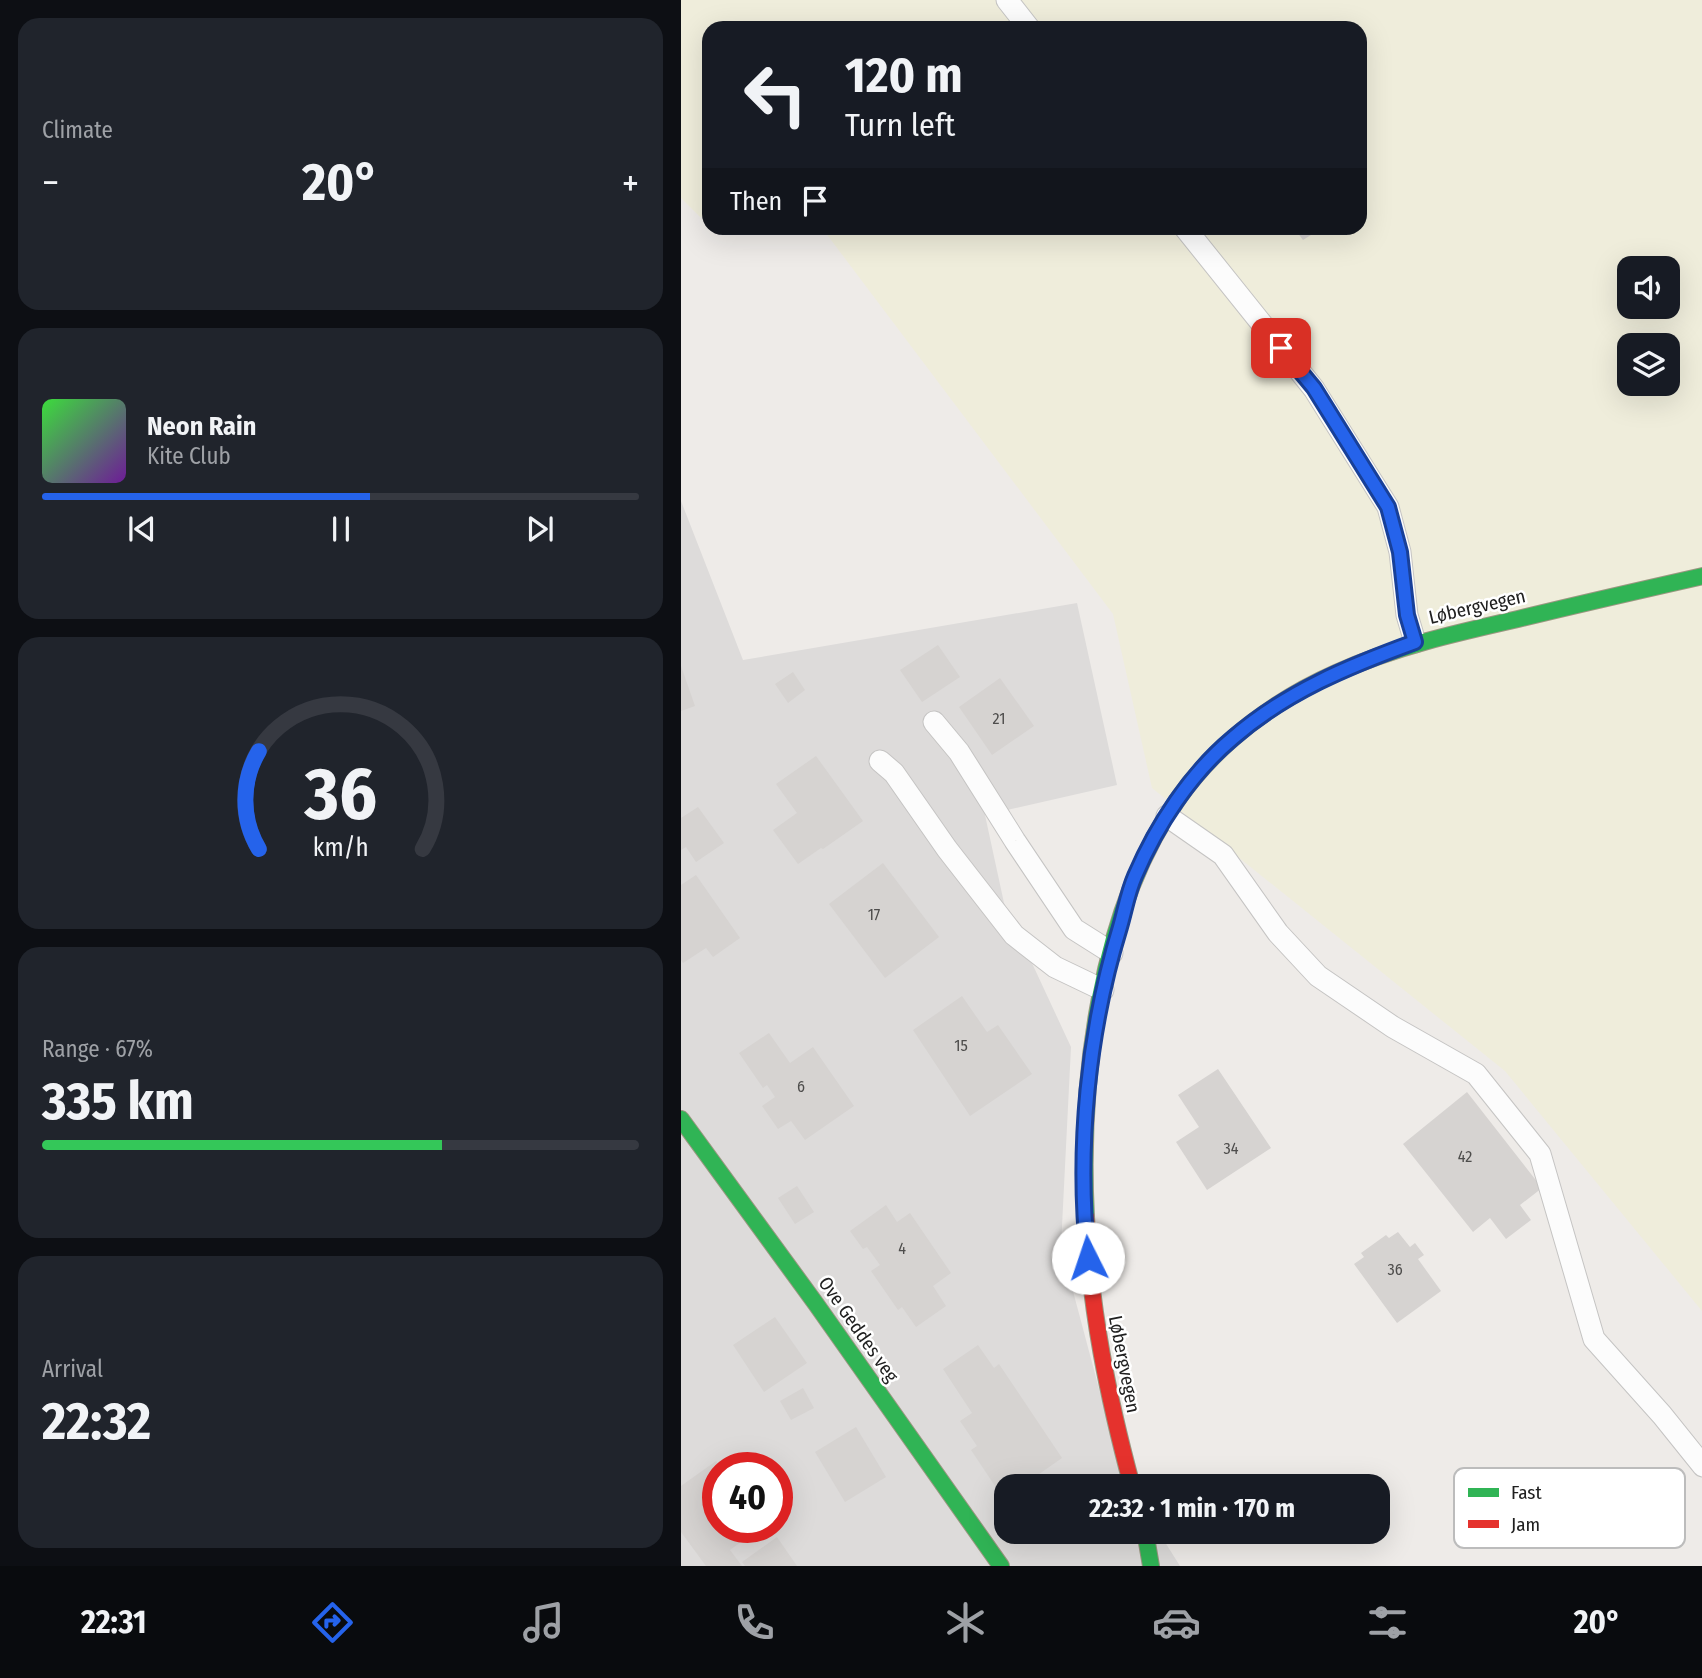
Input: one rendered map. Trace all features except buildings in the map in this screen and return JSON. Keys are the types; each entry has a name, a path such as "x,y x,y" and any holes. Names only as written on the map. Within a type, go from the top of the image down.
{"street":[{"name":"Løbergvegen","path":"1129,1474 1113,1417 1095,1321 1086,1237 1085,1139 1090,1070 1112,953 1135,877 1167,816 1202,768 1231,739 1309,685 1358,663 1415,642 1702,576"},
{"name":"Ove Geddes veg","path":"681,1119 1001,1566"},
{"path":"1147,1544 1151,1566"}],"lane":[{"path":"1007,0 1024,21"},
{"path":"1191,235 1314,388 1388,507 1400,552 1407,615 1415,642"},
{"path":"934,722 959,752 1074,929 1112,953"},
{"path":"880,761 893,774 1014,935 1055,967 1103,990"},
{"path":"1167,816 1223,855 1278,933 1319,976 1393,1027 1476,1074 1540,1154 1595,1339 1662,1415 1702,1466"}],"shaded area":[{"path":"681,0 1702,0 1702,1311 1505,1071 1152,788 1113,614 827,235 1367,235 1367,21 702,21 702,217 681,198"},
{"path":"681,501 743,660 1077,603 1117,785 985,815 1004,903 1071,1047 1061,1246 1122,1474 994,1474 994,1544 1166,1544 1180,1566 681,1566"}],"traffic: fast":[{"path":"1086,1217 1086,1110 1091,1054 1113,943 1130,890 1152,841 1180,796 1212,758 1250,724 1291,696 1358,664 1448,635 1703,576"},
{"path":"681,1119 1001,1566"},
{"path":"1147,1544 1151,1566"}],"traffic: jam":[{"path":"1086,1217 1091,1285 1101,1353 1129,1474"}],"route":[{"path":"1088,1258 1084,1153 1090,1070 1103,990 1135,877 1167,816 1202,768 1231,739 1261,716 1309,685 1415,642 1407,615 1400,552 1388,507 1314,388 1281,348"}]}
